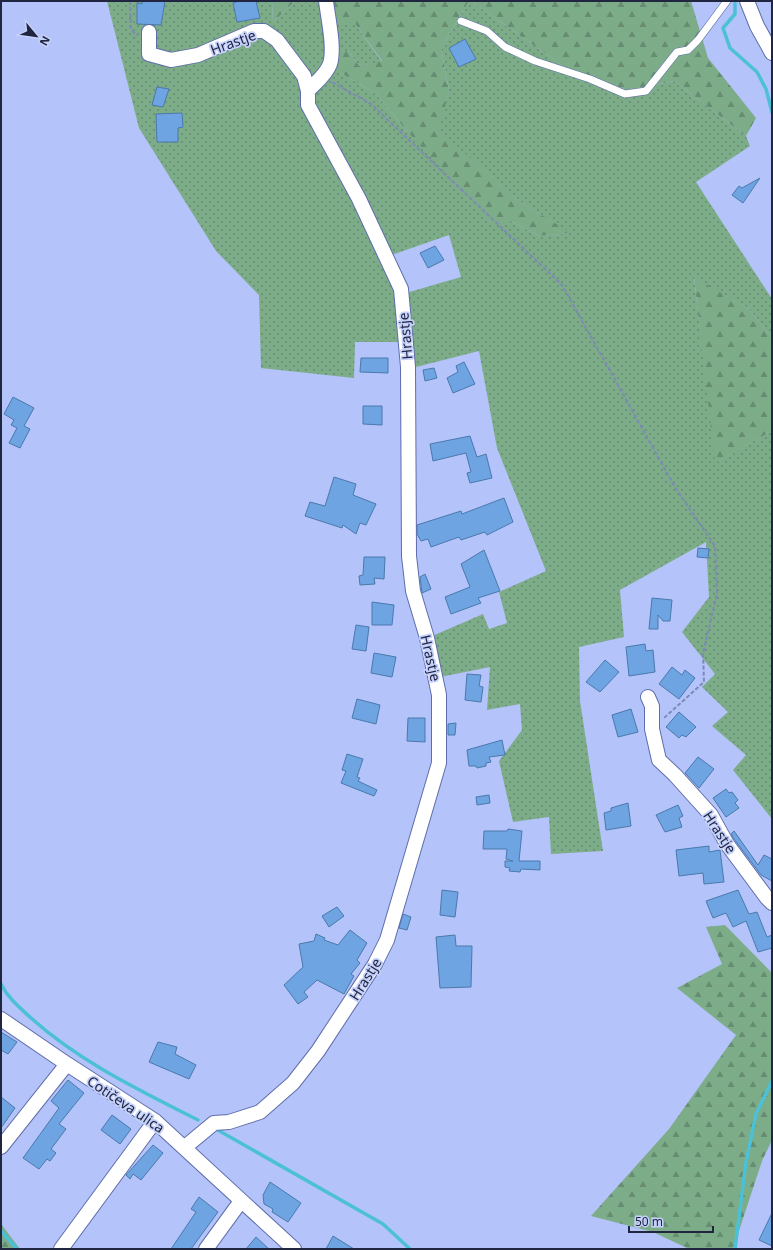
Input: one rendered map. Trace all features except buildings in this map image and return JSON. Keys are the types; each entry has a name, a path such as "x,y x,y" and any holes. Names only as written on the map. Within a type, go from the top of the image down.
{"street":[{"path":"308,91 330,65 331,54 326,1"},
{"path":"747,1 757,26 772,52"},
{"name":"Hrastje","path":"149,50 150,54 170,60 198,54 254,31 264,32 277,40 296,62 304,76 308,91 308,105 359,199 401,289 408,367 409,556 413,591 427,638 439,695 439,763 388,940 375,964 318,1052 293,1084 260,1112 229,1122 214,1123 185,1148"},
{"path":"149,32 149,50"},
{"name":"Hrastje","path":"648,697 652,706 652,729 658,760 675,775 711,815 727,844 772,903"},
{"name":"Cotičeva ulica","path":"1,1019 155,1121 294,1249"},
{"path":"1,1147 67,1064"},
{"path":"60,1249 155,1121"},
{"path":"206,1249 241,1201"}],"lane":[{"path":"461,21 487,31 505,47 536,61 590,79 625,94 646,91 677,52 688,50 698,40 727,1"}],"path":[{"path":"130,1 131,29 149,50"},
{"path":"322,76 370,104 562,285 676,489 715,546 717,594 703,653 704,682 652,729"}],"green space":[{"path":"107,1 272,1 273,22 295,1 324,1 354,22 382,62 359,66 348,50 341,73 376,94 407,131 512,222 539,236 570,233 522,203 438,131 449,90 441,48 469,1 570,71 628,90 674,81 746,136 750,146 696,182 772,299 772,338 749,309 694,278 716,462 772,431 772,819 733,770 746,755 712,726 728,712 702,687 715,674 682,632 709,597 706,542 620,590 624,637 579,647 580,701 603,851 551,854 549,817 513,822 499,761 522,730 520,704 487,710 490,667 440,677 430,637 483,614 489,629 507,623 499,592 546,571 497,448 479,351 412,368 406,293 461,277 449,235 383,258 397,289 402,342 355,342 354,378 261,368 259,295 216,251 139,128"},
{"path":"272,1 295,1 273,22"},
{"path":"324,1 469,1 441,48 449,90 439,131 522,203 571,233 539,236 512,222 494,226 407,131 376,94 341,73 334,57 348,50 359,66 382,61 354,22 337,24"},
{"path":"471,1 691,1 708,58 756,118 746,136 674,81 628,90 570,71"},
{"path":"694,277 749,309 772,338 772,431 715,463"},
{"path":"725,925 772,973 772,1140 762,1161 733,1249 689,1249 653,1232 591,1216 669,1129 736,1035 677,988 722,964 706,927"},
{"path":"1,1224 20,1249 1,1249"}],"waterway":[{"path":"735,3 735,14 723,28 730,48 757,72 766,89 772,112"},
{"path":"1,984 10,998 22,1010 69,1048 111,1074 198,1120"},
{"path":"735,1249 746,1162 756,1114 772,1081"},
{"path":"216,1129 383,1224 410,1249"},
{"path":"1,1231 17,1249"}]}
